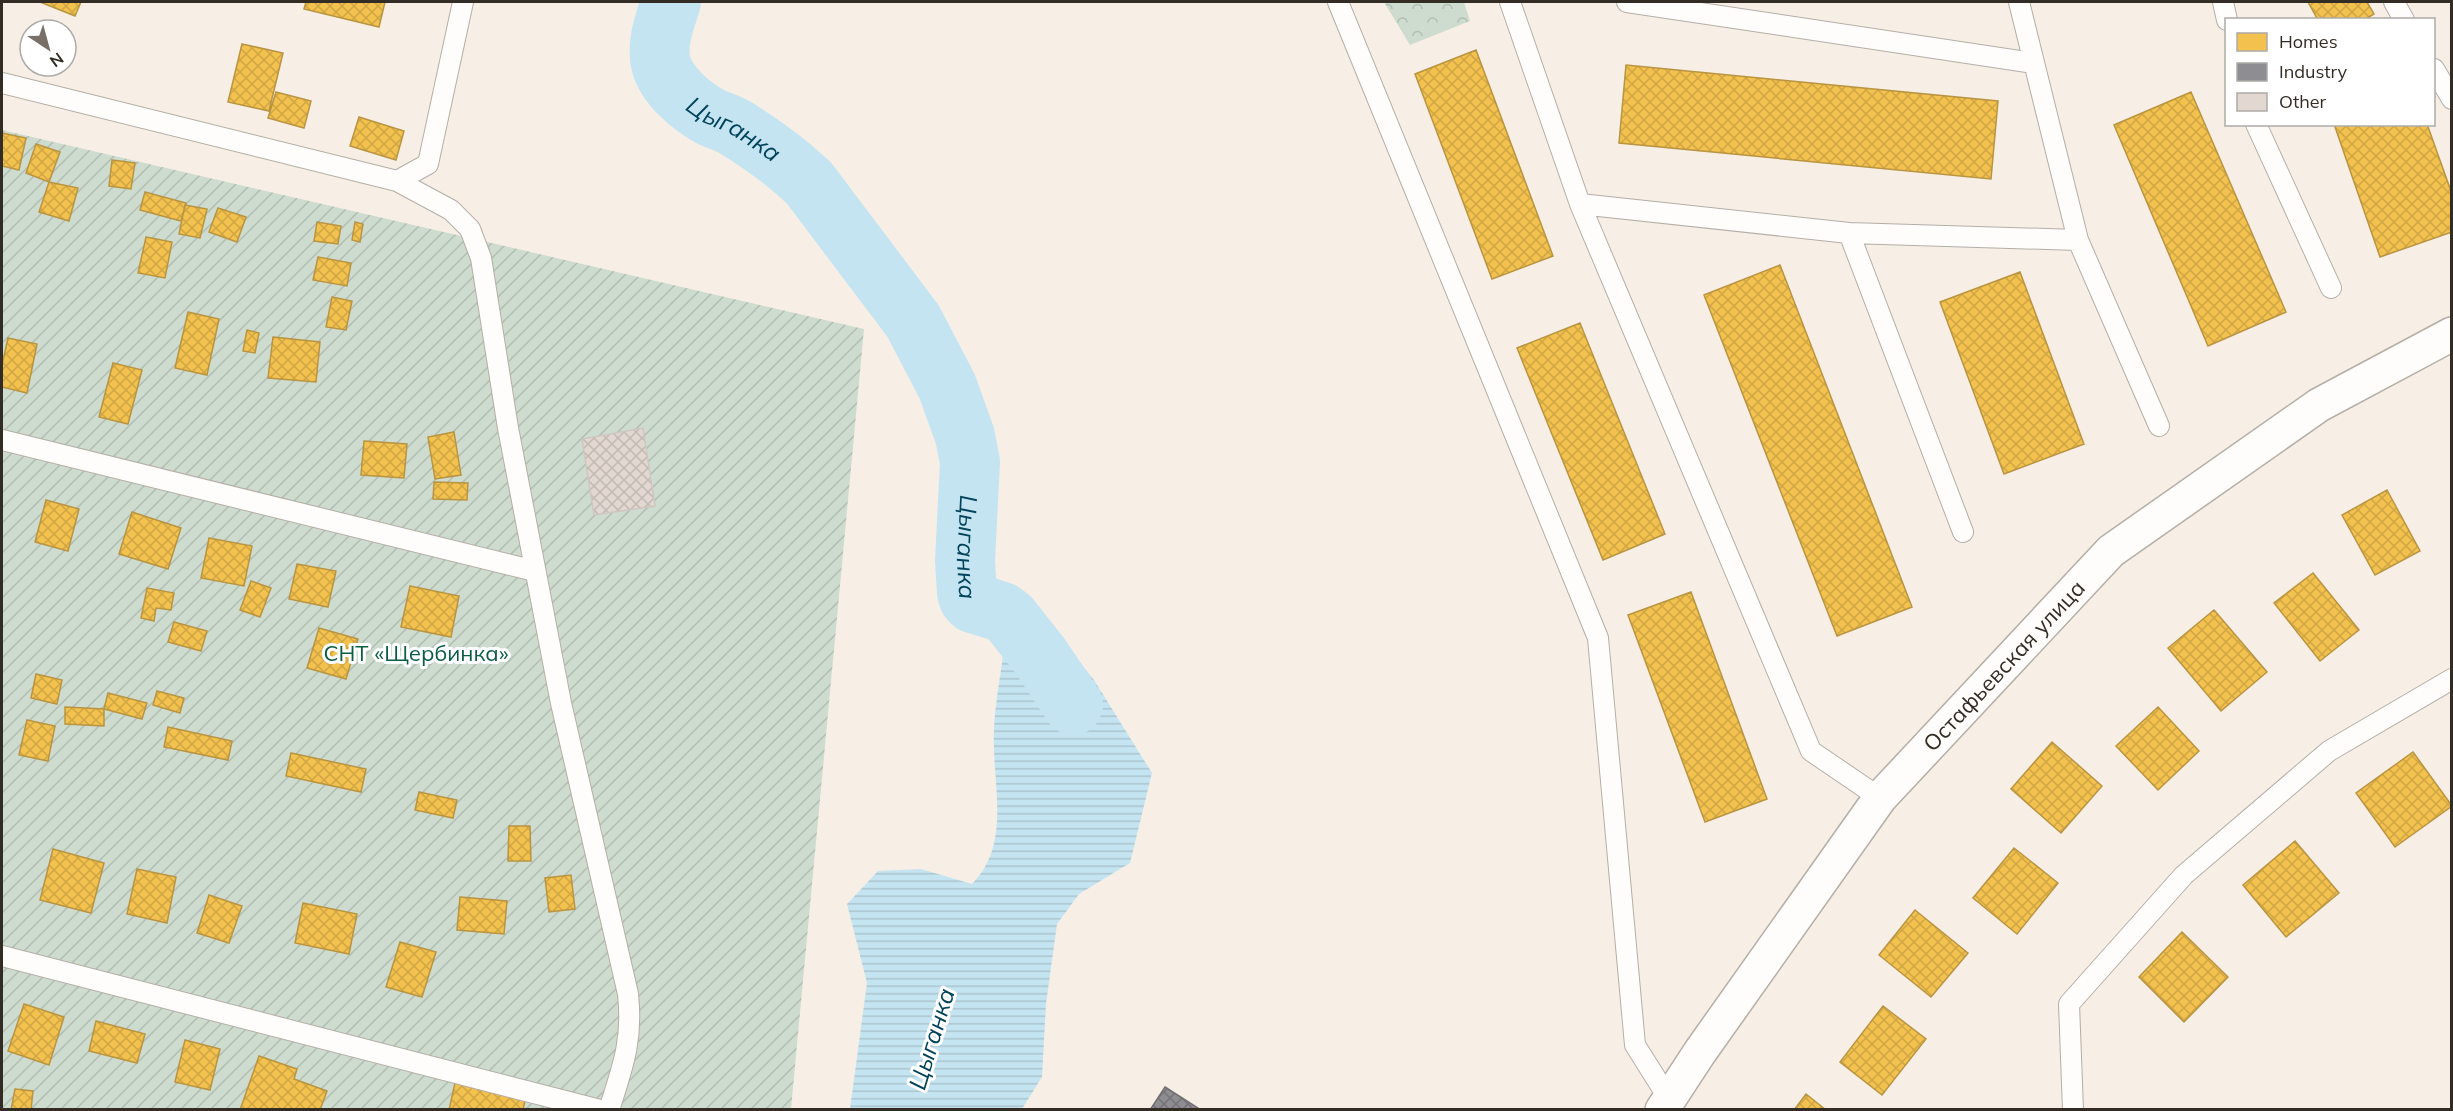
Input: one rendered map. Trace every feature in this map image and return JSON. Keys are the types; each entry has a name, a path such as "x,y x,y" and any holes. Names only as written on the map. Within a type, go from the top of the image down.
{"street":[{"name":"Остафьевская улица","path":"1666,1104 1880,798 2111,551 2319,405 2451,334"}],"lane":[{"path":"397,180 428,164 463,2"},
{"path":"1338,2 1598,638 1635,1045 1666,1104"},
{"path":"1510,2 1580,204 1811,752 1880,798"},
{"path":"1627,2 2034,63"},
{"path":"2019,2 2078,240 2159,426"},
{"path":"2223,2 2227,18"},
{"path":"2435,72 2451,99"},
{"path":"2,83 397,180 451,210 470,229 481,258 508,428 561,703 628,994 631,1019 628,1049 609,1110"},
{"path":"2257,126 2331,288"},
{"path":"1580,204 1849,233 2078,240"},
{"path":"1849,233 1963,532"},
{"path":"2,440 535,572"},
{"path":"2073,1110 2069,1004 2184,875 2329,751 2451,679"},
{"path":"2,956 600,1110"}],"green space":[{"path":"1384,2 1464,2 1470,21 1410,45"},
{"name":"СНТ «Щербинка»","path":"2,130 864,329 791,1109 2,1110"}],"water":[{"path":"1026,639 1061,639 1094,680 1152,773 1130,863 1079,894 1057,924 1046,1004 1042,1077 1022,1109 850,1109 867,983 847,904 878,871 921,869 972,884 985,868 996,830 994,729 1003,655"}],"building: Homes":[{"path":"40,2 81,2 75,16"},
{"path":"306,2 385,2 379,27 304,9"},
{"path":"2308,2 2367,2 2374,14 2367,18 2317,18"},
{"path":"242,44 283,53 269,111 228,102"},
{"path":"1476,50 1553,256 1492,279 1415,74"},
{"path":"1626,65 1998,101 1991,179 1619,143"},
{"path":"276,92 311,101 304,128 268,118"},
{"path":"2191,92 2286,312 2208,346 2114,125"},
{"path":"359,117 404,131 396,160 350,146"},
{"path":"2335,126 2428,126 2452,194 2452,232 2380,257"},
{"path":"2,133 26,138 19,170 2,166"},
{"path":"36,144 60,152 49,182 26,173"},
{"path":"112,160 135,163 131,189 109,186"},
{"path":"49,182 78,188 69,221 39,212"},
{"path":"145,192 186,203 181,221 140,210"},
{"path":"185,205 207,209 200,238 179,234"},
{"path":"218,208 246,217 237,242 209,232"},
{"path":"317,222 341,226 338,244 314,241"},
{"path":"355,222 363,224 360,242 352,240"},
{"path":"146,237 172,242 165,278 138,273"},
{"path":"318,257 351,263 347,286 313,280"},
{"path":"1780,265 1912,607 1837,636 1704,295"},
{"path":"2020,272 2084,444 2004,474 1940,302"},
{"path":"332,297 352,301 346,330 326,327"},
{"path":"188,312 219,319 207,375 175,368"},
{"path":"1580,323 1665,534 1603,560 1517,348"},
{"path":"247,330 259,333 255,353 243,351"},
{"path":"273,337 320,342 316,382 268,378"},
{"path":"8,338 37,344 27,393 2,387 2,365"},
{"path":"113,363 142,370 128,424 99,417"},
{"path":"454,432 461,475 435,479 428,437"},
{"path":"364,441 407,444 404,478 361,475"},
{"path":"434,482 468,483 467,500 433,499"},
{"path":"2387,490 2420,551 2375,575 2342,515"},
{"path":"46,500 79,509 68,551 35,542"},
{"path":"132,512 181,528 168,569 119,554"},
{"path":"209,538 252,546 244,586 201,578"},
{"path":"297,564 336,571 328,607 289,599"},
{"path":"2313,573 2359,630 2320,661 2274,603"},
{"path":"251,581 271,588 260,617 240,610"},
{"path":"410,586 459,596 451,637 401,627"},
{"path":"147,588 174,593 171,610 156,608 154,621 141,618"},
{"path":"1691,592 1767,799 1705,822 1628,615"},
{"path":"2214,610 2267,672 2221,711 2168,648"},
{"path":"174,622 207,631 201,651 168,642"},
{"path":"319,628 358,639 346,679 307,668"},
{"path":"36,674 62,680 57,704 31,698"},
{"path":"157,691 184,698 180,713 153,705"},
{"path":"108,693 147,703 142,719 104,709"},
{"path":"65,707 104,709 104,726 65,724"},
{"path":"2158,707 2199,751 2158,790 2116,746"},
{"path":"27,720 55,726 48,761 19,755"},
{"path":"168,727 232,741 228,760 164,747"},
{"path":"2052,742 2102,786 2061,833 2011,789"},
{"path":"2413,752 2452,806 2395,847 2356,793"},
{"path":"291,753 366,769 361,792 286,776"},
{"path":"419,792 457,800 453,818 415,810"},
{"path":"509,826 530,826 531,861 508,861"},
{"path":"2295,841 2339,893 2286,937 2243,885"},
{"path":"2014,848 2058,883 2017,934 1973,898"},
{"path":"53,849 104,863 91,913 40,900"},
{"path":"137,869 176,877 167,923 127,914"},
{"path":"571,875 575,909 549,912 545,878"},
{"path":"209,895 242,906 229,943 197,933"},
{"path":"460,897 507,901 504,934 457,930"},
{"path":"303,903 357,914 349,954 295,943"},
{"path":"1915,910 1968,953 1931,997 1879,955"},
{"path":"2182,932 2228,977 2184,1022 2139,977"},
{"path":"400,942 436,952 422,997 386,987"},
{"path":"24,1004 64,1017 49,1065 8,1051"},
{"path":"1883,1006 1926,1039 1882,1095 1840,1062"},
{"path":"96,1021 145,1034 137,1063 89,1051"},
{"path":"185,1040 220,1049 210,1090 175,1082"},
{"path":"259,1056 297,1069 294,1079 327,1091 320,1110 240,1110"},
{"path":"455,1083 525,1100 523,1110 449,1110"},
{"path":"15,1089 33,1091 31,1110 11,1110"},
{"path":"1806,1094 1826,1110 1794,1110"}],"building: Industry":[{"path":"1165,1087 1201,1110 1150,1110"}],"building: Other":[{"path":"643,428 655,506 594,515 582,439"}],"waterway":[{"name":"Цыганка","path":"671,2 662,32 660,56 664,72 674,88 704,113 733,126 765,147 809,183 913,321 947,386 965,436 970,462 965,561 969,599 973,603 1002,612 1010,618 1040,656 1073,705"}]}
